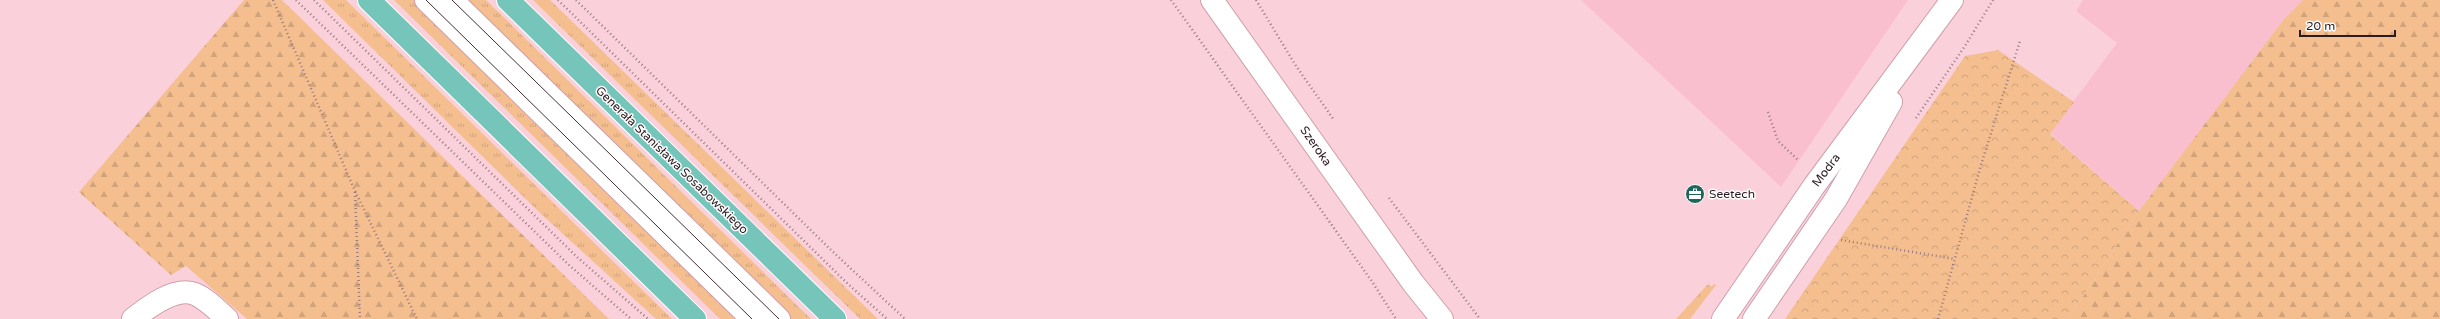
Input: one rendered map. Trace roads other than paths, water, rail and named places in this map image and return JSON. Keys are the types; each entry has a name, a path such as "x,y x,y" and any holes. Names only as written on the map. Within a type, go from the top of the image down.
{"main road":[{"path":"369,0 696,319"},
{"name":"Generała Stanisława Sosabowskiego","path":"508,0 835,319"}],"street":[{"path":"426,0 752,319"},
{"path":"452,0 779,319"},
{"name":"Szeroka","path":"1212,0 1420,292 1442,319"},
{"name":"Modra","path":"1723,319 1814,186 1952,0"},
{"name":"Modra","path":"1754,319 1836,199 1935,24"},
{"name":"Szeroka","path":"1420,292 1433,319"},
{"path":"132,319 151,306 176,294 193,294 210,303 227,319"}],"tram line":[{"path":"426,0 752,319"},
{"path":"452,0 779,319"}],"place":[{"name":"Seetech","path":"1695,194"}]}
